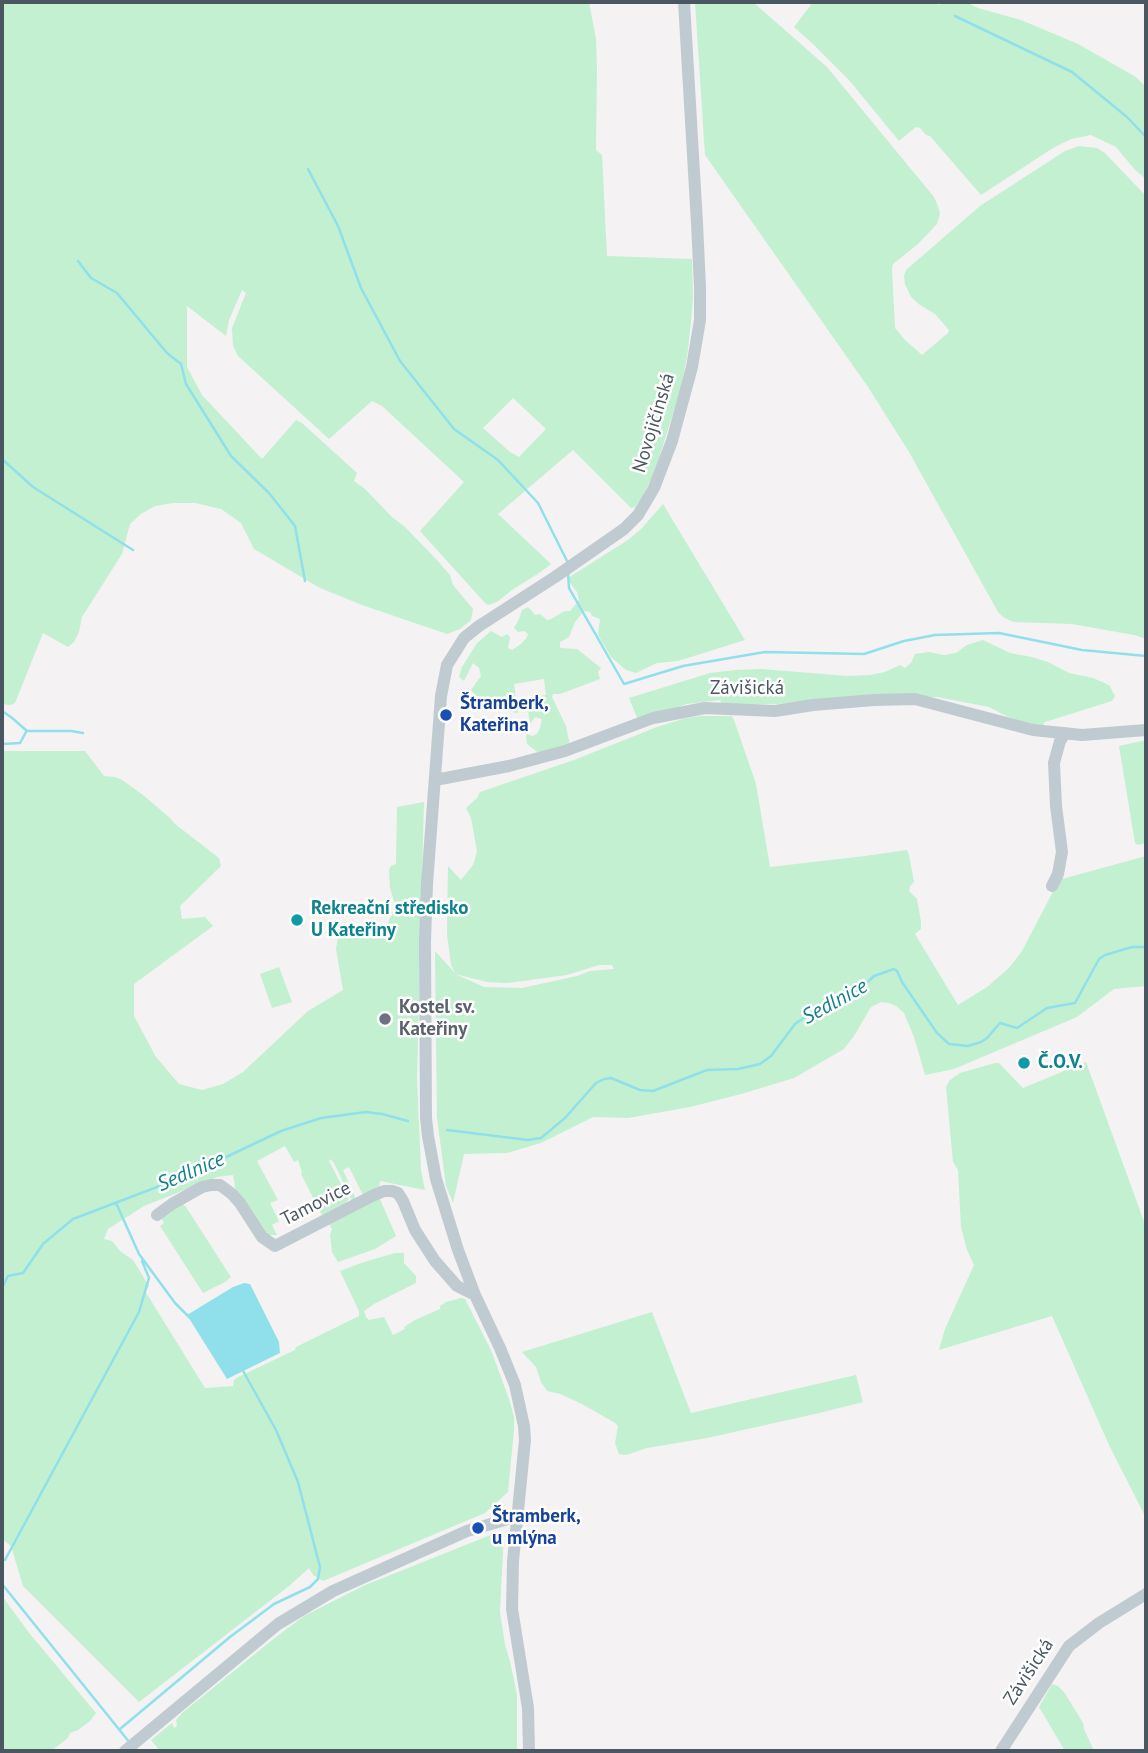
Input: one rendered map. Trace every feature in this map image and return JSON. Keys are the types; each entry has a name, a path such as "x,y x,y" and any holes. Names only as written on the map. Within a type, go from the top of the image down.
{"street":[{"name":"Novojičínská","path":"529,1751 528,1708 512,1609 513,1561 525,1440 522,1411 510,1373 458,1250 436,1179 426,1118 427,884 443,682 447,665 461,642 485,622 624,528 638,515 654,488 672,441 692,367 700,320 698,223 684,2"},
{"name":"Závišická","path":"435,780 509,766 565,751 653,718 705,708 775,711 825,704 915,699 1033,730 1082,735 1146,730"},
{"path":"1052,887 1058,874 1062,852 1054,763 1065,733"},
{"name":"Tamovice","path":"157,1216 202,1187 220,1185 240,1203 262,1237 275,1247 372,1196 392,1191 398,1193 403,1200 415,1230 435,1261 457,1286 475,1295"},
{"path":"125,1751 278,1624 333,1591 467,1531 518,1516"},
{"name":"Závišická","path":"1002,1751 1069,1646 1099,1623 1146,1594"}],"green space":[{"path":"2,2 589,2 596,39 596,150 602,155 607,256 692,259 691,322 681,388 654,474 635,507 631,508 573,450 498,514 551,564 497,602 488,605 420,531 464,482 382,406 372,401 329,439 238,356 233,346 232,328 246,293 242,290 229,320 226,336 187,306 187,367 202,395 262,459 296,420 302,423 357,473 354,481 405,527 450,575 453,585 473,609 471,620 460,629 447,634 362,605 320,588 254,549 241,523 221,509 195,503 155,506 130,524 122,554 82,617 74,642 68,647 43,633 15,703 2,704","holes":["513,398 546,429 519,457 483,428"]},
{"path":"695,2 753,2 827,67 934,197 940,214 937,224 893,264 892,269 895,328 922,355 949,330 935,314 911,297 905,284 906,270 980,206 1065,151 1079,146 1097,148 1105,153 1146,196 1146,639 1072,624 1013,622 998,612 909,452 868,387 705,155"},
{"path":"808,2 934,2 939,5 945,2 966,2 1021,20 1078,44 1136,77 1146,87 1146,179 1116,147 1091,135 1071,139 1053,148 981,195 920,128 916,127 899,141 849,80 794,27 811,5"},
{"path":"663,504 745,640 678,661 657,663 636,673 626,670 611,657 598,635 600,619 584,611 575,622 569,637 560,642 560,648 577,649 601,668 598,672 600,679 560,694 553,694 566,726 570,746 540,754 527,744 526,736 537,734 542,719 535,717 530,724 526,698 546,695 544,679 514,684 518,713 484,705 471,690 481,676 479,668 473,663 464,681 459,677 462,667 477,643 491,631 502,637 507,634 510,637 508,648 512,650 521,644 528,634 524,631 518,632 514,628 522,610 528,607 535,615 540,614 547,620 570,611 579,600 568,578 628,540"},
{"path":"983,640 1010,653 1032,657 1069,673 1093,678 1109,685 1115,696 1112,701 1045,722 1042,726 1024,725 989,707 937,697 882,696 777,704 722,704 720,700 687,704 638,720 629,698 710,673 736,670 870,675 900,665 905,668 915,654 956,653 967,645"},
{"path":"732,716 756,784 770,867 907,850 914,882 909,891 917,899 921,922 921,929 915,934 958,1005 987,987 1009,968 1022,951 1062,879 1146,856 1146,986 1114,989 1077,1017 954,1069 925,1075 904,1013 896,1006 881,1002 871,1007 844,1049 794,1078 690,1107 628,1118 593,1117 541,1143 507,1153 464,1154 453,1203 446,1186 437,1118 435,951 455,973 451,965 447,935 448,866 461,880 475,859 477,851 471,818 466,808 480,792 686,718","holes":["599,965 612,965 614,969 590,971 522,988 484,987 455,974 487,982 508,983 567,975"]},
{"path":"1146,740 1146,843 1138,845 1135,843 1119,746"},
{"path":"2,751 85,751 104,776 122,780 219,858 221,866 180,906 182,919 205,917 213,926 134,984 134,1016 156,1057 179,1084 202,1090 223,1084 243,1072 308,1011 343,990 336,949 340,923 359,931 387,924 396,907 390,888 389,870 396,864 397,807 424,802 417,1079 421,1170 425,1190 380,1181 379,1189 364,1197 349,1167 343,1170 355,1197 352,1201 330,1159 349,1200 323,1217 301,1174 298,1160 294,1162 285,1146 257,1161 278,1200 270,1203 279,1221 272,1225 277,1235 271,1235 268,1239 236,1193 233,1175 217,1177 144,1206 108,1229 104,1239 112,1241 121,1252 133,1260 149,1286 145,1291 205,1388 233,1386 238,1377 359,1316 340,1271 395,1253 404,1253 404,1263 416,1276 416,1283 374,1304 364,1311 366,1317 369,1320 384,1317 393,1335 415,1320 440,1309 446,1302 465,1299 491,1350 514,1417 508,1492 485,1513 323,1581 313,1575 309,1568 139,1702 23,1586 11,1546 2,1539"},
{"path":"279,967 292,1002 272,1008 260,974"},
{"path":"1086,1062 1146,1227 1146,1518 1109,1445 1052,1316 939,1350 945,1329 974,1265 961,1227 958,1170 953,1162 946,1087 950,1080 960,1073 995,1063 999,1063 1023,1088"},
{"path":"379,1197 396,1236 375,1249 338,1262 332,1252 332,1229 329,1223"},
{"path":"181,1202 231,1277 203,1293 160,1226 164,1223 161,1218"},
{"path":"652,1312 691,1413 856,1375 863,1402 707,1438 647,1448 626,1455 619,1454 615,1443 618,1426 582,1404 547,1391 536,1367 522,1352"},
{"path":"500,1533 503,1552 500,1612 517,1695 517,1751 160,1751 151,1740 172,1723 174,1728 177,1726 176,1720 182,1713 304,1616 363,1586"},
{"path":"2,1596 96,1713 90,1721 70,1733 68,1738 51,1751 2,1751"},
{"path":"1052,1684 1064,1692 1083,1723 1094,1751 1065,1751 1039,1707"}],"water":[{"path":"244,1283 250,1284 279,1342 280,1353 227,1379 187,1315"}],"waterway":[{"path":"955,16 1072,72 1127,117 1146,137"},
{"path":"308,169 338,226 361,288 400,361 454,429 498,460 538,503 568,563"},
{"path":"78,261 91,278 117,293 167,353 181,364 186,384 231,456 269,493 295,526 305,581"},
{"path":"2,459 33,487 133,550"},
{"path":"568,573 569,588 624,684 683,666 765,652 864,654 904,641 935,635 999,633 1082,650 1146,656"},
{"path":"2,711 27,731 83,733"},
{"path":"2,744 20,743 26,732"},
{"name":"Sedlnice","path":"447,1130 528,1140 541,1138 565,1118 596,1083 604,1079 611,1078 640,1090 653,1091 707,1070 738,1069 760,1064 771,1056 795,1024 812,1012 852,997 874,976 894,969 937,1033 949,1044 968,1046 987,1038 1000,1023 1017,1028 1047,1008 1075,1003 1099,959 1132,947 1146,947"},
{"name":"Sedlnice","path":"2,1288 8,1276 23,1273 43,1244 73,1219 186,1176 281,1131 321,1118 366,1112 408,1121"},
{"path":"116,1203 139,1254 175,1303 190,1318"},
{"path":"5,1560 139,1312 149,1278 142,1261"},
{"path":"120,1729 230,1637 274,1604 310,1587 318,1579 320,1567 298,1482 276,1430 242,1369"},
{"path":"2,1584 130,1743"}],"place":[{"name":"Štramberk, Kateřina","path":"446,715"},
{"name":"Rekreační středisko U Kateřiny","path":"297,920"},
{"name":"Kostel sv. Kateřiny","path":"385,1019"},
{"name":"Č.O.V.","path":"1024,1063"},
{"name":"Štramberk, u mlýna","path":"478,1528"}]}
